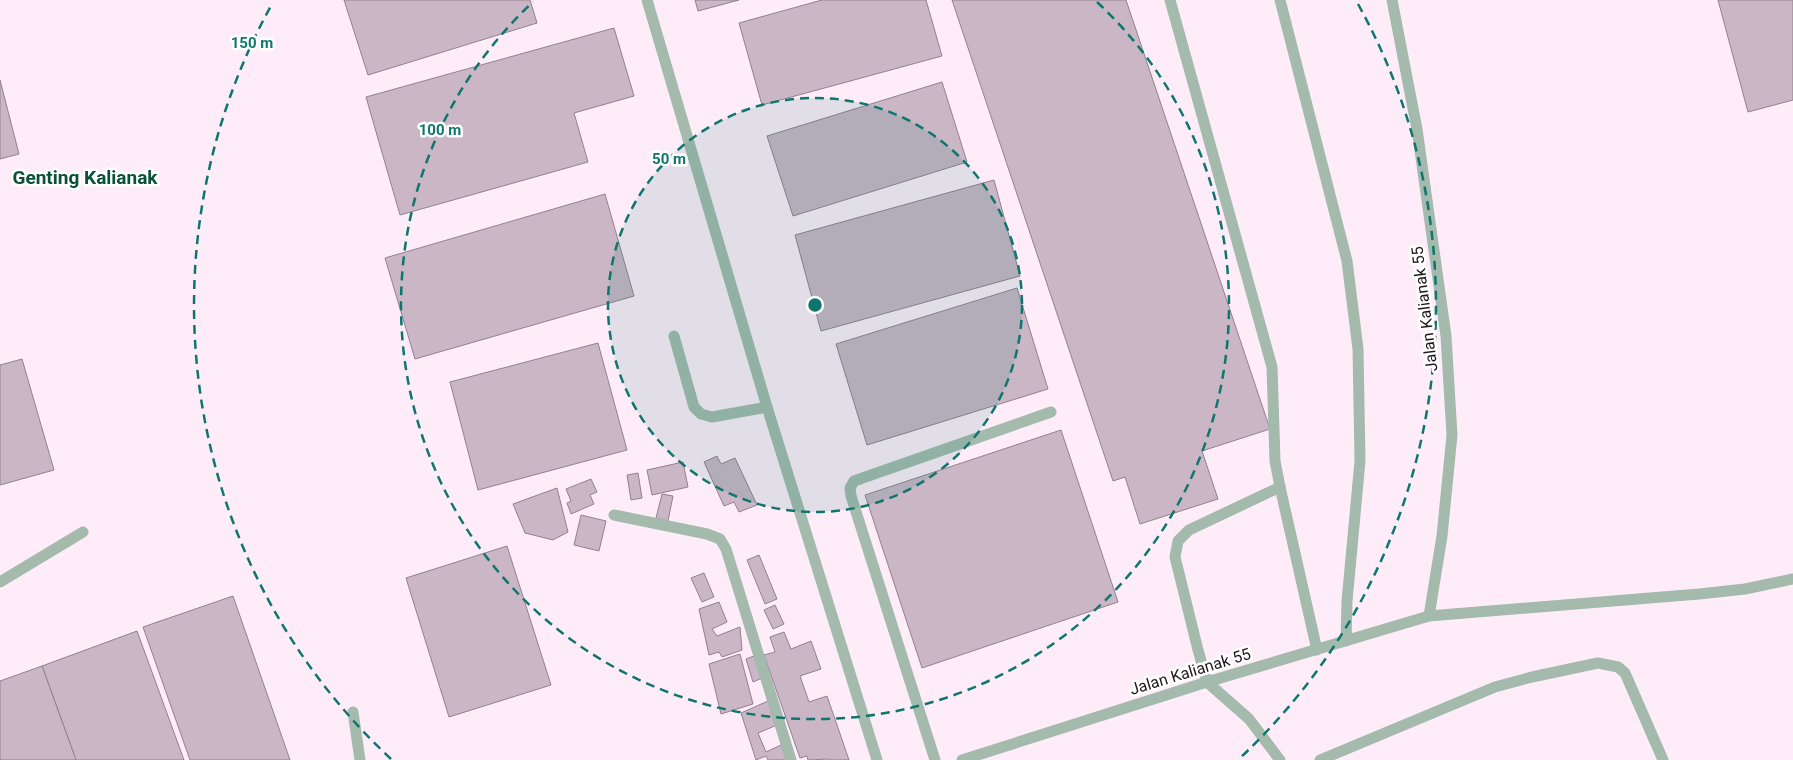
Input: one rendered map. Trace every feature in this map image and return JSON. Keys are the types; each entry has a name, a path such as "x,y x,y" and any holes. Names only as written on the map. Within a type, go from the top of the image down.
{"lane":[{"path":"647,0 767,406 878,760"},
{"path":"1170,0 1272,367 1275,461 1317,650"},
{"path":"1280,0 1347,262 1358,349 1360,461 1347,601 1346,641"},
{"name":"Jalan Kalianak 55","path":"1392,0 1417,130 1446,336 1452,435 1442,536 1430,616"},
{"path":"674,336 694,407 701,414 712,418 767,406"},
{"path":"935,760 850,488 854,481 1052,412"},
{"path":"1280,487 1189,530 1178,541 1175,556 1207,682 1249,719 1280,760"},
{"path":"614,515 707,534 720,539 726,549 791,760"},
{"path":"0,582 83,532"},
{"name":"Jalan Kalianak 55","path":"962,760 1207,682 1430,616 1699,594 1745,589 1793,579"},
{"path":"1320,760 1495,687 1598,663 1618,667 1625,673 1663,760"},
{"path":"354,712 360,760"}],"building":[{"path":"344,0 530,0 537,23 368,75"},
{"path":"695,0 739,0 698,11"},
{"path":"822,0 926,0 942,56 762,105 739,23"},
{"path":"952,0 1126,0 1270,429 1202,451 1218,499 1140,524 1125,477 1113,481"},
{"path":"1718,0 1793,0 1793,100 1748,112"},
{"path":"614,28 634,96 574,113 588,162 400,215 366,97"},
{"path":"0,80 19,154 0,159"},
{"path":"942,82 967,162 793,216 767,136"},
{"path":"994,180 1020,276 821,331 795,235"},
{"path":"605,194 634,296 415,359 385,258"},
{"path":"1017,288 1048,389 867,445 836,344"},
{"path":"598,343 627,450 478,490 450,382"},
{"path":"22,359 54,470 0,485 0,365"},
{"path":"1061,430 1118,602 922,668 865,495"},
{"path":"717,456 721,464 735,458 757,505 739,512 734,502 724,506 704,462"},
{"path":"683,462 688,487 652,495 647,470"},
{"path":"638,473 642,498 631,500 627,475"},
{"path":"591,479 597,492 590,495 594,504 571,514 567,503 571,501 566,489"},
{"path":"557,488 568,532 553,540 525,533 513,504"},
{"path":"662,494 673,496 668,521 656,518"},
{"path":"581,515 606,521 599,551 574,545"},
{"path":"507,546 551,685 449,717 406,578"},
{"path":"759,555 777,599 765,604 747,560"},
{"path":"704,573 714,597 702,602 691,578"},
{"path":"233,596 290,760 190,760 143,627"},
{"path":"719,602 727,622 712,629 717,636 740,627 742,650 722,657 719,652 709,655 699,609"},
{"path":"775,605 784,624 773,629 764,610"},
{"path":"137,631 184,760 76,760 42,666"},
{"path":"784,632 791,649 811,641 821,669 800,676 809,702 827,696 849,760 808,760 807,756 800,758 764,655 775,652 770,637"},
{"path":"740,654 753,704 721,714 709,664"},
{"path":"754,656 762,678 753,682 746,659"},
{"path":"42,666 76,760 0,760 0,681"},
{"path":"768,701 777,725 758,733 766,752 781,745 787,760 768,760 766,756 756,760 741,713"}],"district":[{"name":"Genting Kalianak","path":"85,177"}]}
